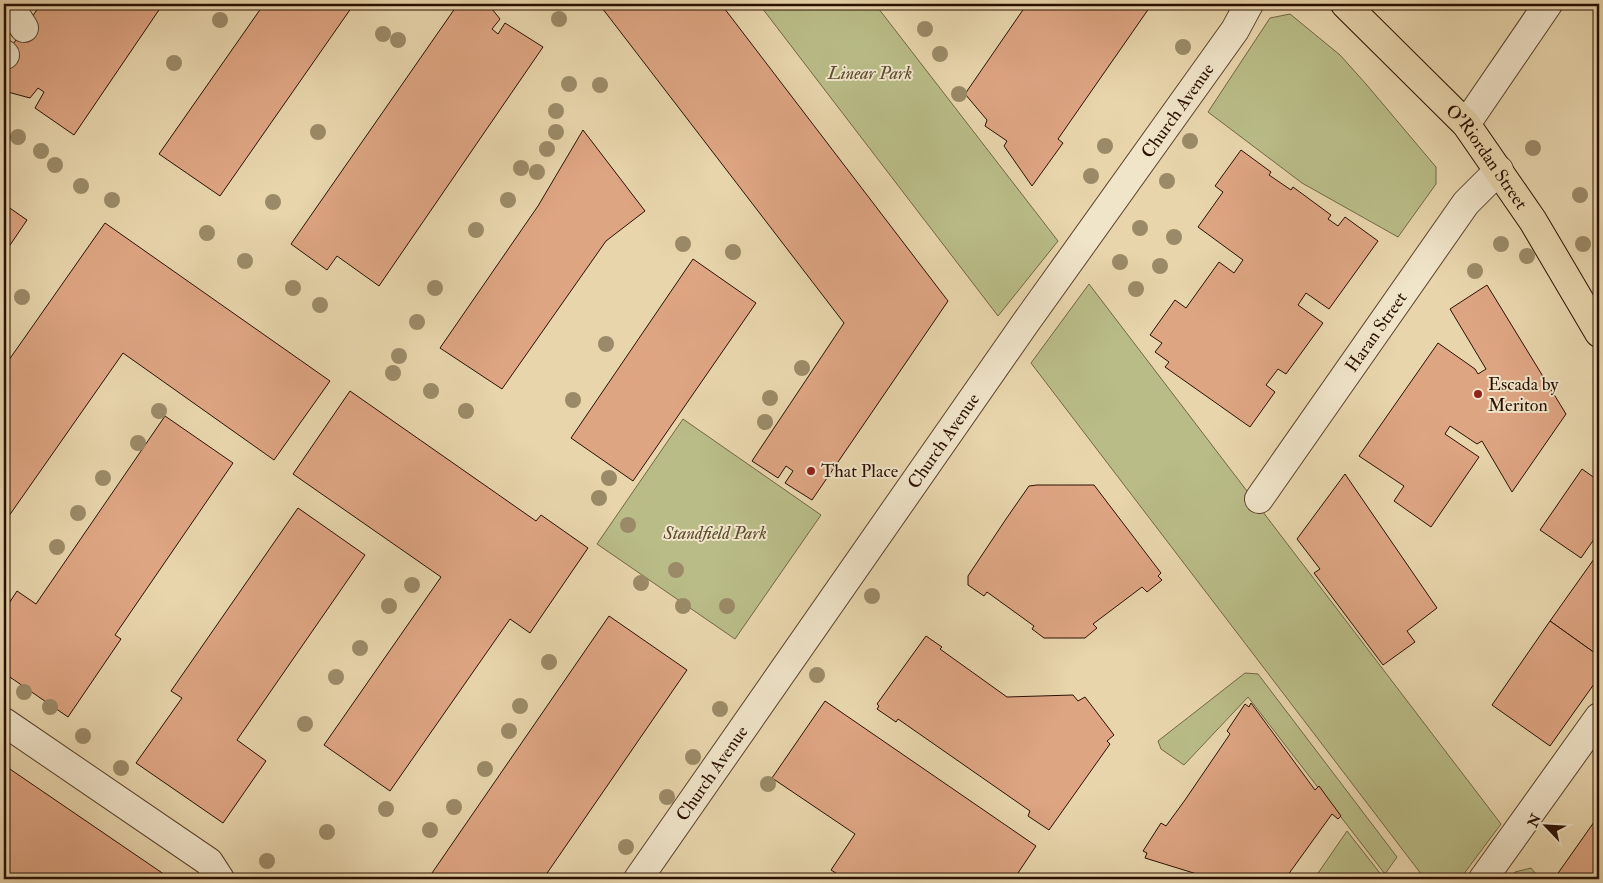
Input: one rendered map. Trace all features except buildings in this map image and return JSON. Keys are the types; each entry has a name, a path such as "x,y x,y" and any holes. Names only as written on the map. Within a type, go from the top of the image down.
{"main road":[{"name":"O'Riordan Street","path":"1345,4 1466,124 1533,221 1599,333"}],"street":[{"path":"9,4 24,28"},
{"name":"Church Avenue","path":"638,879 1024,325 1235,30 1250,4"},
{"path":"1466,124 1548,4"},
{"name":"Haran Street","path":"1259,499 1466,202 1499,170"},
{"path":"1483,879 1599,717"},
{"path":"4,722 209,862 220,879"}],"green space":[{"name":"Linear Park","path":"759,4 875,4 1058,241 998,316"},
{"path":"1290,14 1340,55 1436,167 1436,184 1398,237 1302,183 1208,112 1270,18"},
{"path":"1089,284 1501,824 1460,879 1425,879 1031,363"},
{"name":"Standfield Park","path":"683,419 821,515 735,639 597,544"},
{"path":"1245,673 1258,674 1397,857 1385,874 1248,697 1184,765 1161,749 1158,741"},
{"path":"1347,831 1383,877 1382,879 1314,879"},
{"path":"1531,868 1540,879 1510,879 1515,872"}],"place":[{"name":"Escada by Meriton","path":"1478,394"},
{"name":"That Place","path":"811,471"}]}
